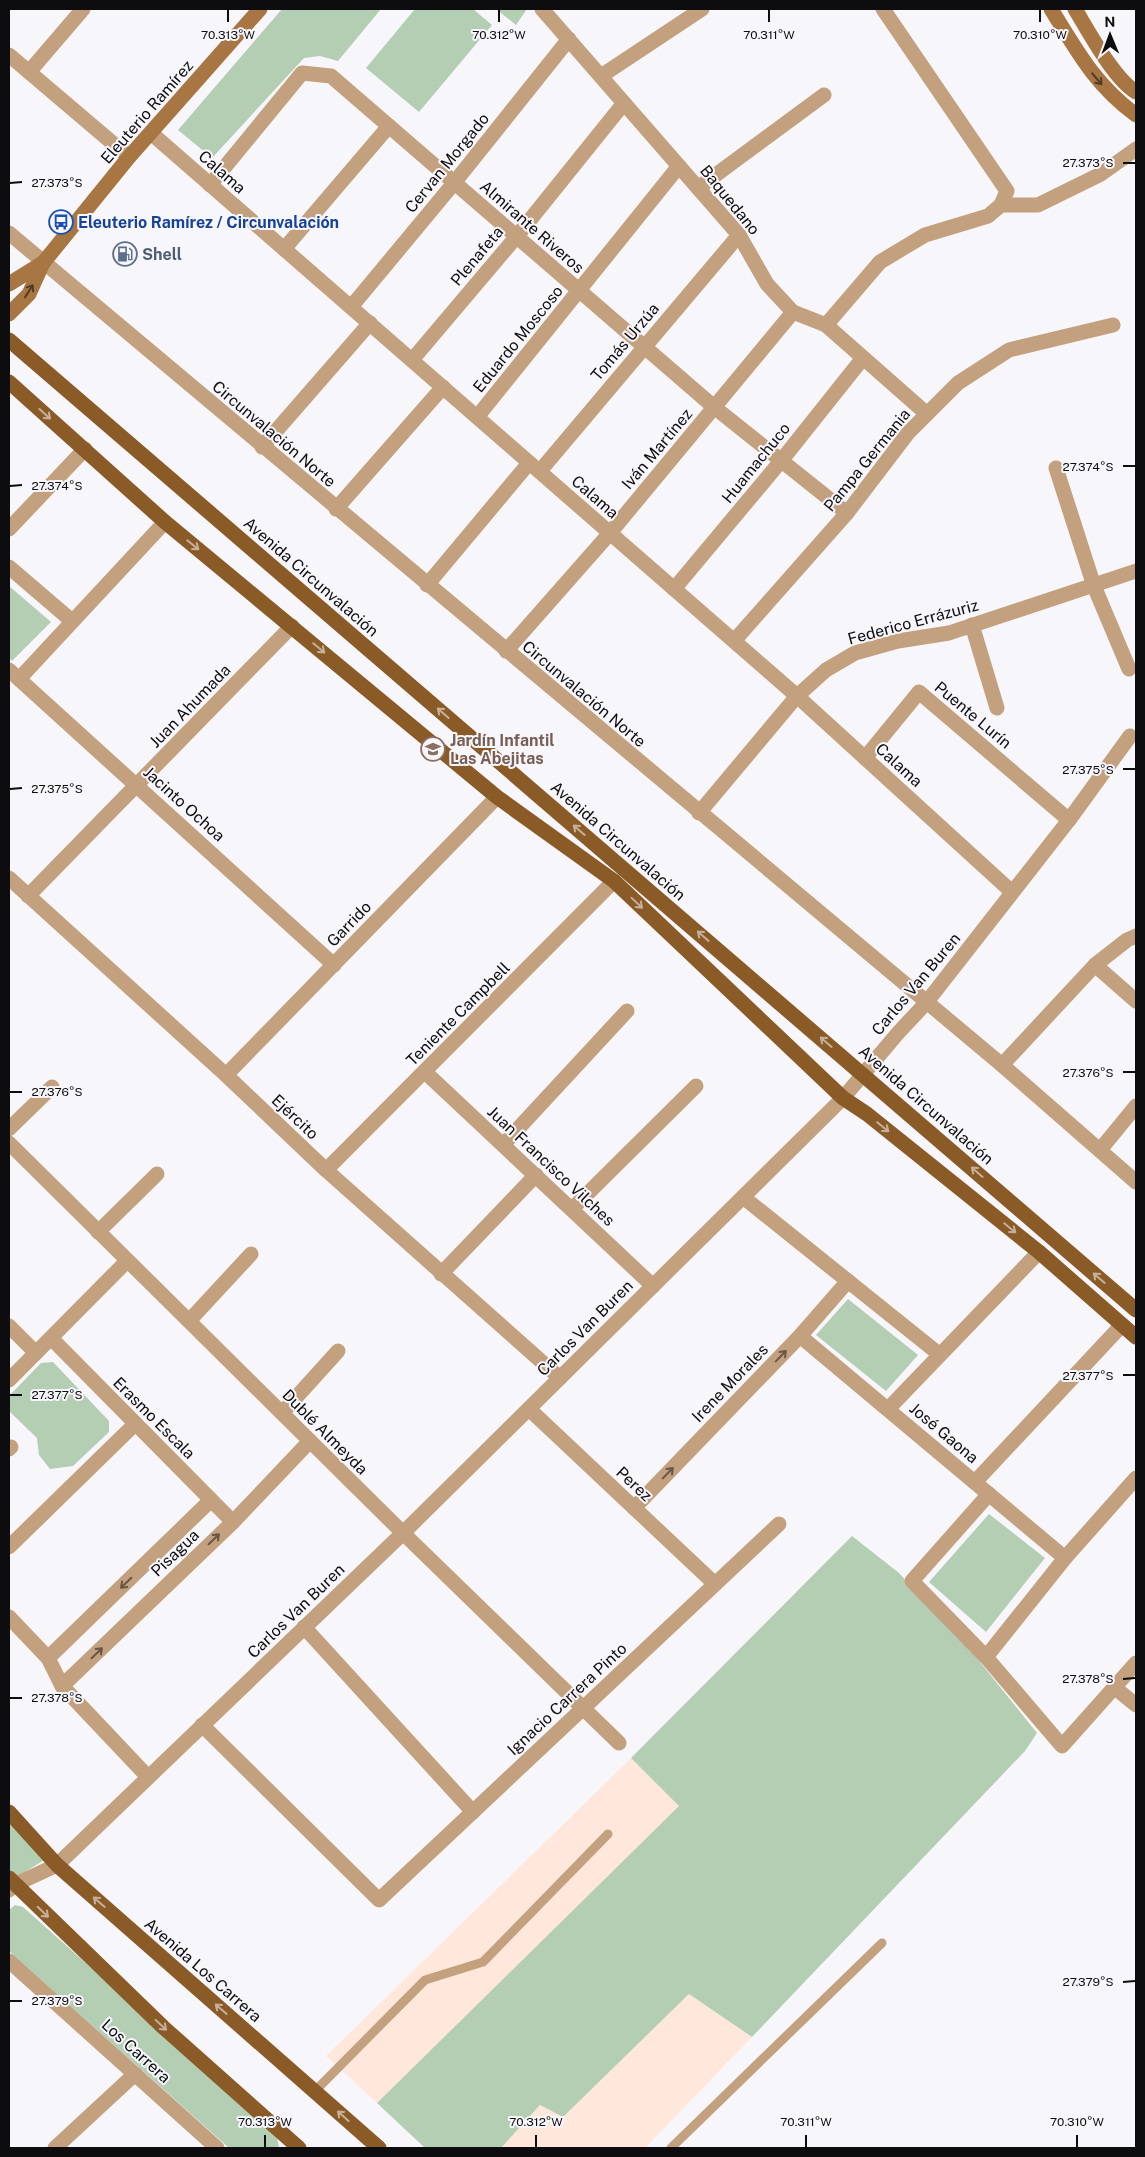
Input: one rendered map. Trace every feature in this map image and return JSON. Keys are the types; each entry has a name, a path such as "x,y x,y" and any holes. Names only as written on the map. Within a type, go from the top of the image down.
{"main road":[{"name":"Eleuterio Ramírez","path":"9,314 29,294 43,263 129,157 260,9"},
{"path":"1051,9 1089,68 1115,100 1136,115"},
{"path":"1075,9 1105,57 1130,88 1136,92"},
{"name":"Eleuterio Ramírez","path":"9,284 43,263"},
{"name":"Avenida Circunvalación","path":"9,340 1136,1310"},
{"name":"Avenida Circunvalación","path":"9,382 165,522 497,797 614,882 843,1098 867,1114 1039,1252 1136,1337"},
{"name":"Avenida Los Carrera","path":"9,1812 57,1865 379,2148"},
{"path":"11,1884 163,2027 300,2148"}],"street":[{"path":"28,72 83,9"},
{"name":"Baquedano","path":"542,9 739,235 767,284 793,312 826,325 927,414"},
{"path":"601,76 702,9"},
{"path":"826,325 880,262 924,235 988,216 1001,205 1007,192 884,9"},
{"name":"Cervan Morgado","path":"351,307 454,183 569,39"},
{"path":"9,55 129,157"},
{"name":"Almirante Riveros","path":"210,185 302,73 331,76 714,407 847,513"},
{"path":"698,188 824,95"},
{"name":"Plenafeta","path":"412,360 624,103"},
{"path":"284,249 388,126"},
{"name":"Calama","path":"150,133 797,696 1012,892"},
{"path":"1001,205 1038,205 1101,174 1136,149"},
{"name":"Eduardo Moscoso","path":"477,417 679,166"},
{"name":"Circunvalación Norte","path":"9,234 1002,1065 1136,1182"},
{"name":"Tomás Urzúa","path":"427,585 644,346 739,235"},
{"name":"Iván Martínez","path":"506,651 610,533 793,312"},
{"path":"262,447 370,323"},
{"name":"Pampa Germania","path":"734,641 847,513 908,433 958,383 1009,350 1112,325"},
{"name":"Huamachuco","path":"674,589 781,461 863,358"},
{"path":"336,509 443,387"},
{"path":"9,529 85,449"},
{"path":"1056,468 1094,586 1129,668"},
{"path":"14,674 72,621 165,522"},
{"path":"9,567 72,621"},
{"name":"Federico Errázuriz","path":"699,813 797,696 826,670 855,653 898,641 949,633 1136,571"},
{"path":"972,625 997,708"},
{"name":"Juan Ahumada","path":"28,896 292,626"},
{"name":"Jacinto Ochoa","path":"14,674 334,965"},
{"name":"Puente Lurín","path":"865,758 919,692 1069,820"},
{"name":"Carlos Van Buren","path":"11,1884 57,1865 402,1533 843,1098 926,1003 1069,820 1130,736"},
{"name":"Garrido","path":"226,1075 497,797"},
{"name":"Ejército","path":"9,878 226,1075 326,1170 560,1378"},
{"name":"Teniente Campbell","path":"326,1170 614,882"},
{"path":"1002,1065 1095,965 1127,940 1136,936"},
{"path":"1095,965 1136,1001"},
{"path":"504,1145 628,1011"},
{"name":"Juan Francisco Vilches","path":"425,1072 653,1286"},
{"path":"572,1209 696,1086"},
{"path":"9,1129 52,1087"},
{"path":"1100,1150 1136,1106"},
{"name":"Dublé Almeyda","path":"9,1143 402,1533 584,1707 619,1743"},
{"path":"98,1232 157,1174"},
{"path":"441,1274 536,1175"},
{"path":"743,1198 939,1354"},
{"path":"888,1409 1039,1252"},
{"path":"189,1321 251,1254"},
{"path":"9,1380 127,1261"},
{"name":"Irene Morales","path":"634,1508 800,1336 848,1280"},
{"path":"975,1482 1122,1324"},
{"path":"9,1326 36,1353"},
{"name":"José Gaona","path":"800,1336 1065,1558"},
{"name":"Erasmo Escala","path":"51,1338 233,1522"},
{"path":"282,1413 338,1351"},
{"name":"Perez","path":"529,1409 715,1584"},
{"path":"9,1547 136,1424"},
{"name":"Pisagua","path":"62,1686 233,1522 310,1441"},
{"path":"986,1657 1065,1558 1136,1478"},
{"path":"989,1494 912,1581 986,1657 1062,1746 1136,1663"},
{"name":"Pisagua","path":"48,1658 211,1500"},
{"name":"Ignacio Carrera Pinto","path":"202,1725 379,1900 779,1524"},
{"path":"9,1618 48,1658 62,1686 148,1777"},
{"path":"304,1627 473,1812"},
{"path":"1114,1687 1136,1705"},
{"name":"Los Carrera","path":"9,1960 217,2148"},
{"path":"55,2148 135,2074"}],"lane":[{"path":"315,2092 425,1980 483,1962 608,1834"},
{"path":"671,2148 882,1943"}],"shaded area":[{"path":"631,1758 680,1806 377,2103 326,2056"},
{"path":"689,1994 752,2037 645,2148 501,2148 540,2105 563,2117"}],"green space":[{"path":"282,9 381,9 338,61 320,56 304,58 212,158 178,130"},
{"path":"415,9 473,9 492,25 419,112 366,68"},
{"path":"496,9 527,9 516,25"},
{"path":"9,586 51,622 12,661 9,658"},
{"path":"848,1299 918,1355 886,1391 816,1335"},
{"path":"53,1362 109,1421 109,1432 73,1466 50,1469 39,1455 37,1438 9,1411 9,1396 41,1363"},
{"path":"989,1514 1045,1558 986,1632 929,1582"},
{"path":"852,1536 899,1573 976,1657 1037,1733 1025,1751 752,2037 689,1994 563,2117 540,2105 501,2148 425,2148 377,2103 679,1806 631,1758"},
{"path":"9,1818 46,1859 15,1878 9,1870"},
{"path":"15,1905 23,1907 254,2113 277,2137 279,2148 229,2148 12,1954 9,1950 9,1910"}],"place":[{"name":"Eleuterio Ramírez / Circunvalación","path":"61,222"},
{"name":"Shell","path":"125,254"},
{"name":"Jardín Infantil Las Abejitas","path":"433,749"}]}
